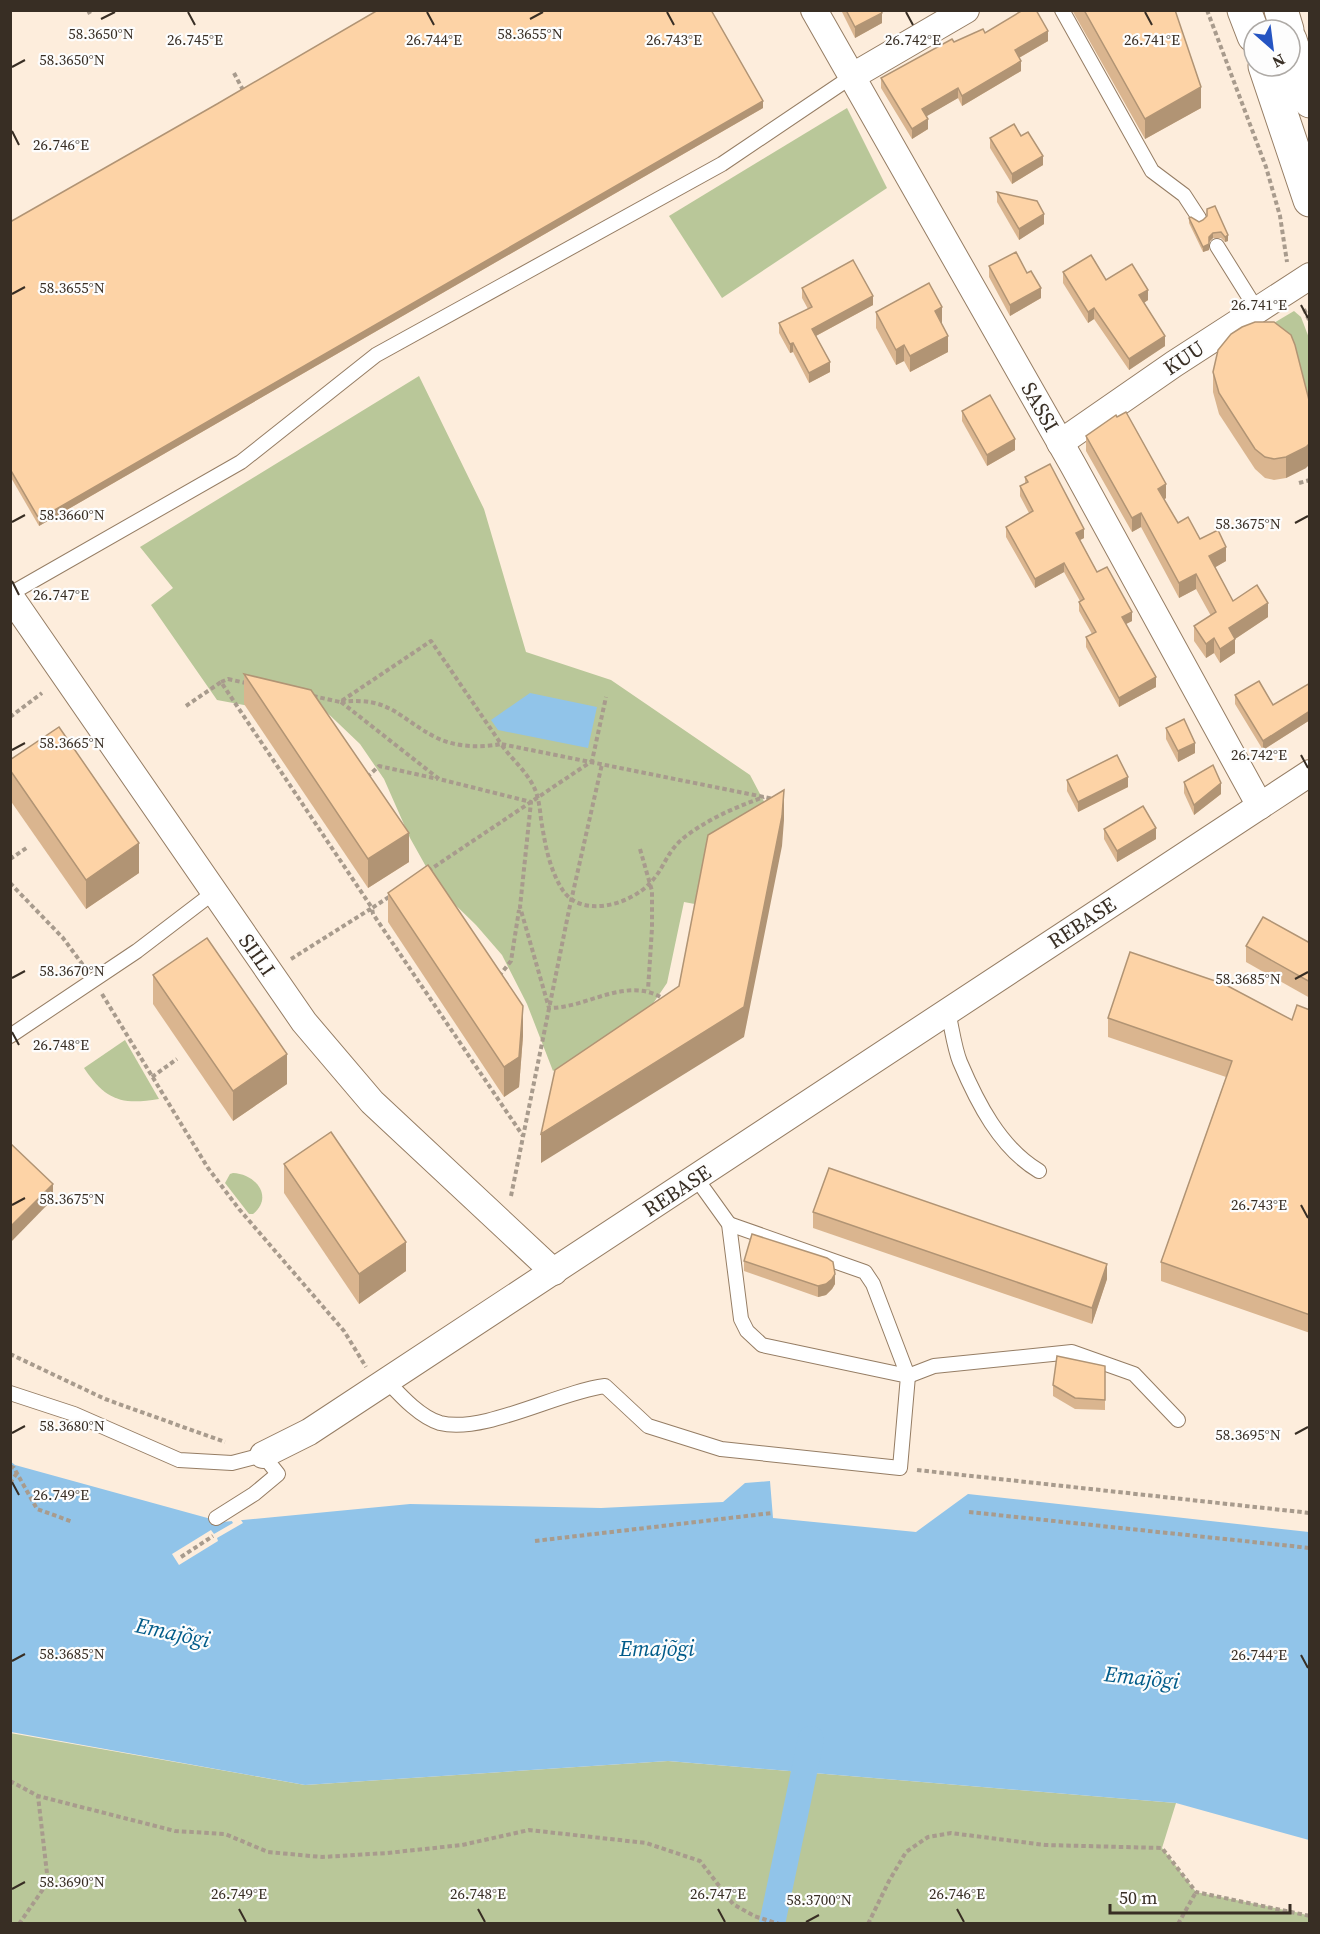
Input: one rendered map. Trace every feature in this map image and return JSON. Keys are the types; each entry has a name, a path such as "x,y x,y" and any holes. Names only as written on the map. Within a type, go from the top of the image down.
{"main road":[{"path":"1302,77 1310,101"},
{"path":"1269,78 1310,200"}],"street":[{"name":"SASSI","path":"814,10 1060,443 1260,806"},
{"path":"851,77 966,10"},
{"name":"KUU","path":"1060,443 1174,364 1302,281"},
{"name":"SIILI","path":"10,595 304,1022 372,1102 554,1272"},
{"name":"REBASE","path":"263,1455 309,1432 383,1384 1310,773"}],"lane":[{"path":"1062,10 1152,171 1184,195 1199,218"},
{"path":"10,595 242,462 376,356 722,164 851,77"},
{"path":"1217,246 1257,310"},
{"path":"10,1036 137,951 213,893"},
{"path":"948,1012 959,1060 993,1125 1013,1152 1039,1171"},
{"path":"696,1178 729,1224 741,1319 747,1331 762,1345 908,1376 934,1366 1072,1352 1134,1374 1178,1420"},
{"path":"383,1384 409,1406 440,1423 472,1425 552,1401 586,1388 605,1386 648,1426 721,1449 900,1468 908,1376 873,1284 864,1272 729,1224"},
{"name":"REBASE","path":"10,1392 74,1414 179,1460 232,1464 263,1455"},
{"path":"216,1518 254,1494 278,1474 263,1455"}],"path":[{"path":"1207,10 1266,167 1280,216 1288,265 1302,281 1310,322"},
{"path":"234,72 246,95"},
{"path":"1299,483 1310,480"},
{"path":"340,702 431,641 535,790 549,862 564,892 578,904 591,907 629,898 650,883 672,848 685,837 707,821 738,806 765,797"},
{"path":"186,706 228,679 250,684"},
{"path":"221,682 372,908 373,914 523,1136"},
{"path":"10,717 42,693"},
{"path":"306,695 340,702 360,700 380,704 396,711 443,741 462,746 487,747 501,744 778,799"},
{"path":"422,875 592,762 606,696"},
{"path":"340,702 439,779"},
{"path":"511,1196 571,900 602,764"},
{"path":"363,780 379,766 531,802"},
{"path":"496,979 504,973 511,961 520,907 531,802"},
{"path":"10,859 28,847"},
{"path":"640,849 650,883 652,928 648,990"},
{"path":"10,883 63,938 93,980 208,1168 239,1209 344,1331 383,1384"},
{"path":"291,959 402,888"},
{"path":"520,907 549,1008"},
{"path":"549,1008 576,1005 615,992 642,989 669,1002"},
{"path":"152,1077 177,1059"},
{"path":"10,1354 105,1399 263,1455"},
{"path":"10,1466 17,1473 37,1509 74,1522"},
{"path":"900,1468 1310,1513"},
{"path":"10,1483 17,1473"},
{"path":"969,1512 1310,1548"},
{"path":"535,1541 772,1513"},
{"path":"10,1781 38,1796 175,1831 225,1834 268,1852 322,1857 387,1853 462,1845 529,1830 646,1843 700,1861 733,1904 754,1916 779,1923"},
{"path":"19,1923 48,1882 38,1796"},
{"path":"868,1923 906,1852 928,1837 951,1833 1045,1845 1162,1848 1196,1892 1310,1916"},
{"path":"1178,1923 1196,1892"}],"green space":[{"path":"847,108 887,188 722,298 669,216"},
{"path":"1294,311 1301,317 1309,338 1309,428 1257,333"},
{"path":"419,376 484,509 526,652 611,680 750,775 768,809 700,905 684,902 667,983 650,1008 553,1071 527,1004 502,955 476,925 438,888 410,838 384,779 360,744 317,703 260,708 217,700 151,605 173,588 140,547"},
{"path":"125,1040 159,1099 125,1101 116,1098 100,1088 84,1068"},
{"path":"233,1173 249,1177 260,1188 262,1201 253,1214 249,1214 225,1183"},
{"path":"10,1733 305,1785 668,1761 1176,1803 1162,1848 1196,1892 1300,1913 1309,1916 1309,1923 11,1923"}],"water":[{"path":"530,693 597,707 588,748 498,730 491,720"},
{"name":"Emajõgi","path":"10,1461 15,1465 222,1522 410,1504 601,1508 723,1502 745,1483 770,1481 773,1518 916,1532 968,1494 1309,1532 1309,1840 1176,1803 668,1761 305,1785 11,1732"}],"pier":[{"path":"239,1517 243,1523 179,1565 172,1554 211,1530 214,1534 233,1523 230,1518"}],"building":[{"path":"378,10 711,10 763,101 39,519 10,469 10,222"},
{"path":"846,10 881,10 882,13 855,27"},
{"path":"1023,10 1036,10 1048,31 1015,50 1021,61 962,96 958,88 922,109 928,119 912,129 881,78 952,39 954,42 983,29 985,33"},
{"path":"1084,10 1175,10 1201,87 1145,119"},
{"path":"1014,124 1021,136 1028,132 1043,156 1012,174 990,138"},
{"path":"997,192 1037,201 1044,214 1019,229"},
{"path":"1215,206 1228,235 1225,237 1221,232 1213,233 1209,237 1209,244 1203,247 1189,218 1199,222 1207,216 1207,209"},
{"path":"1016,252 1027,273 1031,271 1041,288 1010,305 989,266"},
{"path":"1091,255 1106,280 1132,264 1148,290 1139,295 1165,336 1129,359 1094,308 1088,312 1063,272"},
{"path":"853,260 873,296 812,329 830,362 809,373 779,323 812,307 802,288"},
{"path":"929,283 942,307 935,311 948,336 910,356 904,345 896,350 876,312"},
{"path":"1255,322 1274,322 1291,335 1310,404 1310,443 1286,457 1274,459 1265,457 1255,449 1219,393 1213,372 1218,350 1231,334"},
{"path":"990,395 1015,439 987,455 962,411"},
{"path":"1126,412 1166,484 1158,489 1178,523 1188,517 1200,539 1218,530 1226,547 1209,556 1233,601 1257,585 1268,603 1229,628 1235,639 1220,649 1214,638 1206,644 1194,626 1216,612 1196,574 1179,583 1141,513 1132,518 1086,436 1116,415 1117,417"},
{"path":"1050,464 1084,529 1076,533 1097,572 1107,567 1132,612 1122,617 1156,677 1119,698 1086,637 1096,632 1079,602 1084,599 1064,563 1035,579 1006,527 1033,511 1020,486 1028,482 1025,477"},
{"path":"244,674 311,690 409,833 368,859"},
{"path":"1259,681 1273,705 1310,683 1310,711 1263,741 1235,695"},
{"path":"1184,719 1195,743 1178,751 1166,728"},
{"path":"59,727 139,843 86,880 10,770 10,760"},
{"path":"1117,755 1128,777 1078,802 1067,780"},
{"path":"1213,765 1221,783 1194,805 1184,782"},
{"path":"784,790 782,816 744,1007 541,1134 555,1070 679,986 708,835"},
{"path":"1143,806 1156,828 1117,851 1104,829"},
{"path":"428,865 523,1006 519,1057 504,1067 388,893"},
{"path":"1263,917 1310,943 1310,982 1246,946"},
{"path":"207,938 287,1054 233,1091 153,975"},
{"path":"1130,952 1224,984 1292,1020 1297,1005 1310,1010 1310,1315 1161,1262 1232,1061 1108,1018"},
{"path":"331,1132 406,1242 359,1274 284,1164"},
{"path":"10,1143 53,1184 10,1227"},
{"path":"829,1168 1107,1264 1092,1308 813,1212"},
{"path":"752,1234 827,1258 833,1262 835,1274 826,1284 818,1286 744,1261"},
{"path":"1057,1356 1105,1366 1105,1400 1075,1398 1053,1385"}],"waterway":[{"path":"772,1924 811,1739"}]}
